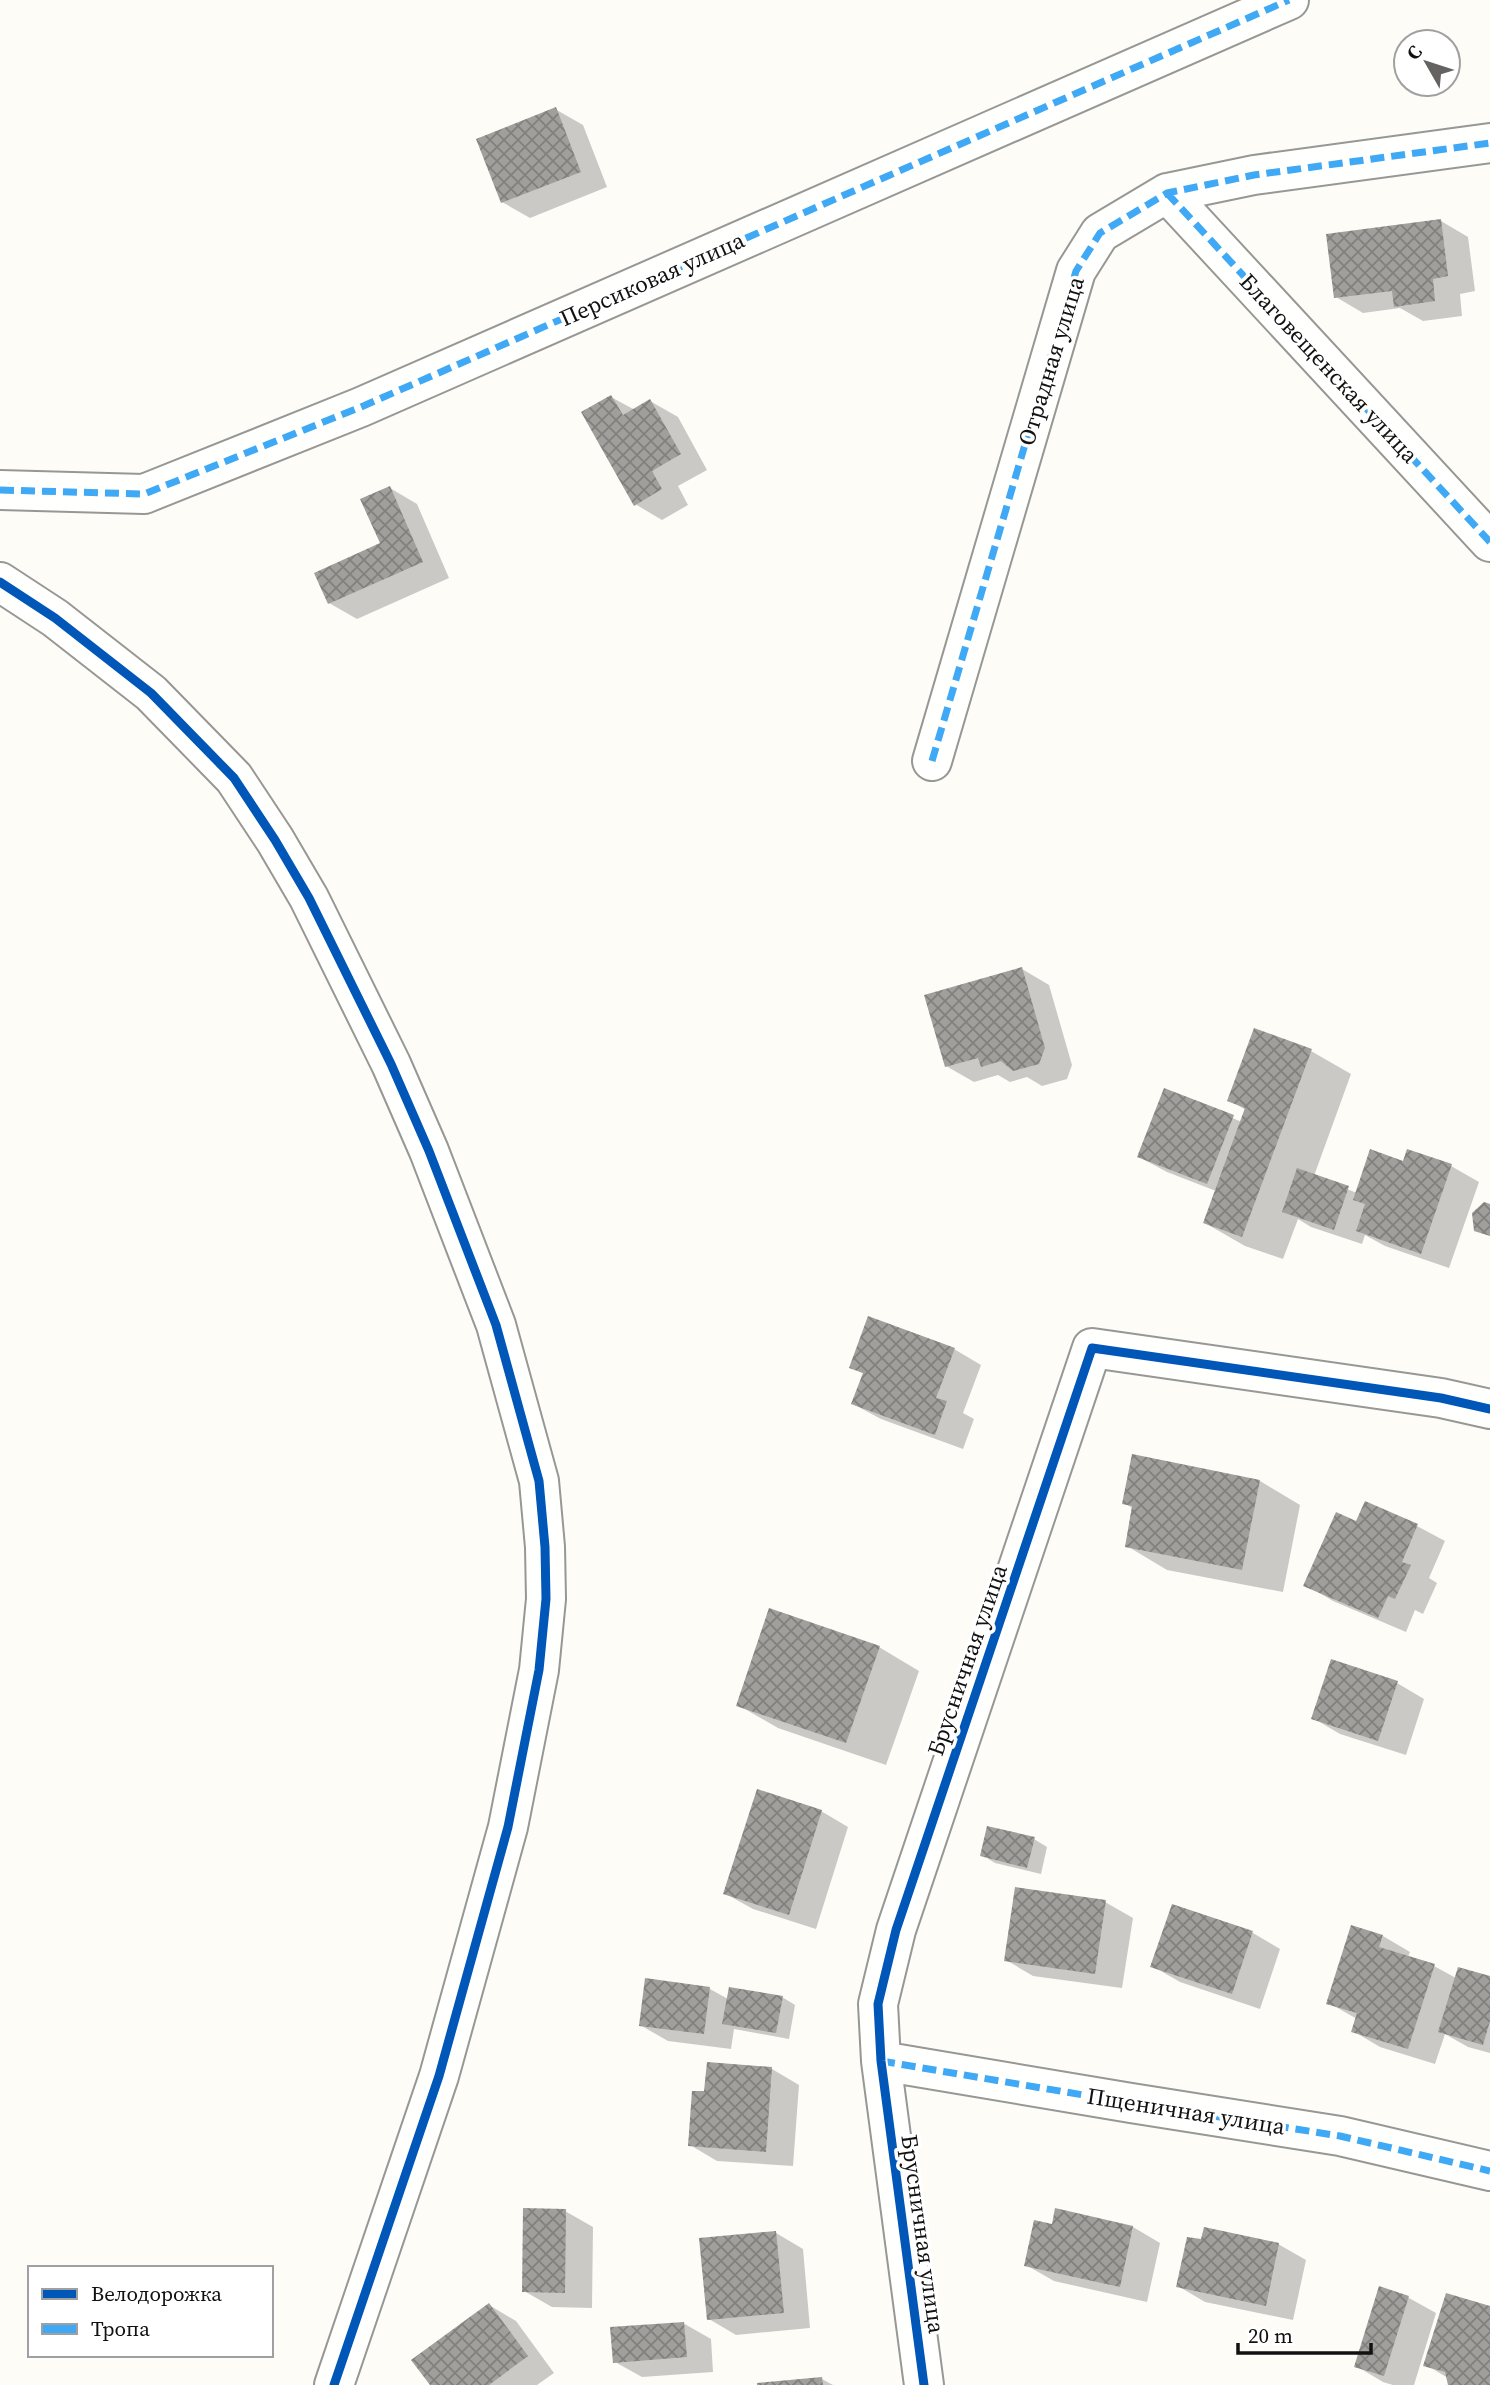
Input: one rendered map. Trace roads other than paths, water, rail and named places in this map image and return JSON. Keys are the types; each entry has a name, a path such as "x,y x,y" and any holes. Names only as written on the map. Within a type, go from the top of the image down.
{"street":[{"name":"Персиковая улица","path":"0,490 144,494 361,407 1289,0"},
{"name":"Отрадная улица","path":"932,761 1076,271 1100,233 1167,193 1255,175 1490,143"},
{"name":"Благовещенская улица","path":"1167,193 1490,542"},
{"path":"0,582 55,618 151,694 234,778 275,840 309,898 391,1065 429,1151 496,1325 539,1481 545,1547 546,1600 539,1670 508,1827 439,2076 334,2385"},
{"name":"Брусничная улица","path":"924,2385 881,2061 878,2004 896,1930 1092,1348 1441,1398 1490,1409"},
{"name":"Пщеничная улица","path":"881,2061 1131,2104 1340,2136 1490,2171"}]}
